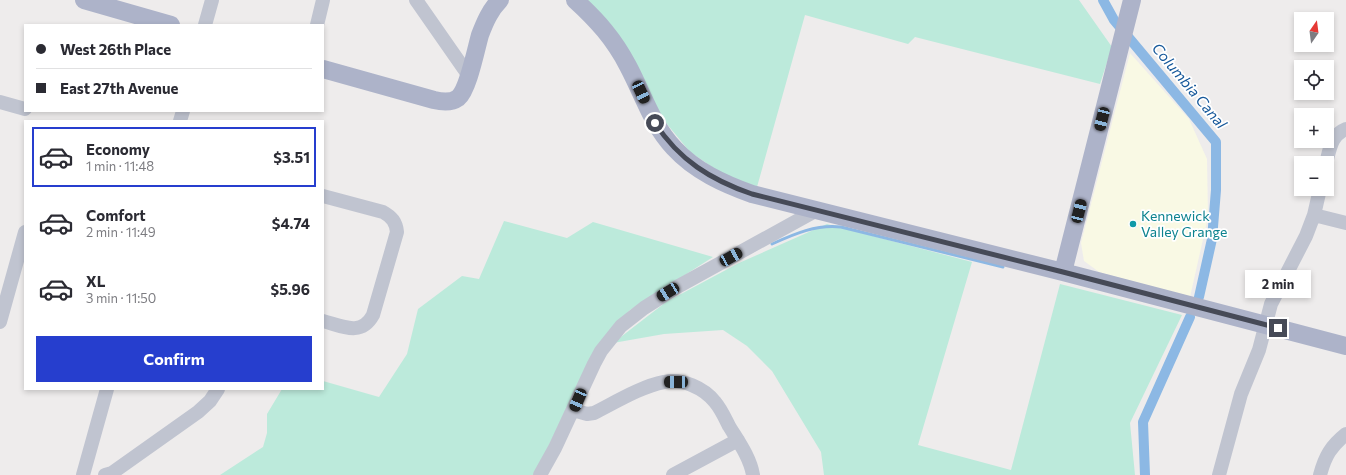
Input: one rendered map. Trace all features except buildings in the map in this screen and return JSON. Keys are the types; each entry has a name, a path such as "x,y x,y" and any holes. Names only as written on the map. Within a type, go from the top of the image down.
{"main road":[{"path":"324,69 434,100 446,102 457,99 463,91 469,76 486,19 500,0"},
{"path":"575,0 602,26 613,40 628,66 655,123 672,146 687,160 716,179 737,189 815,211 1063,272 1346,346"},
{"path":"1063,272 1132,0"},
{"path":"92,1 168,24"}],"street":[{"path":"205,24 212,0"},
{"path":"317,24 323,0"},
{"path":"416,0 469,76"},
{"path":"0,102 24,109"},
{"path":"1328,156 1337,132"},
{"path":"324,196 384,212 391,216 395,222 397,232 373,315 369,322 359,328 353,329 324,321"},
{"path":"1219,475 1241,394 1259,350 1271,304 1301,249 1314,215 1318,196"},
{"path":"540,475 555,448 601,351 621,326 634,315 677,287 815,211"},
{"path":"1314,215 1346,223"},
{"path":"0,322 5,282 24,234"},
{"path":"573,410 587,414 594,413 652,385 665,382 688,384 708,394 716,403 748,457 753,475"},
{"path":"86,474 107,390"},
{"path":"106,475 112,474 198,412 210,401 217,390"},
{"path":"1320,475 1328,451 1346,434"},
{"path":"673,475 738,440"}],"shaded area":[{"path":"1130,53 1189,119 1207,159 1208,217 1190,297 1099,272 1084,261 1081,243"}],"green space":[{"path":"588,0 1079,0 1112,47 1100,84 915,37 908,44 805,15 757,187 727,177 690,152 662,118"},
{"path":"504,221 567,238 593,222 713,257 630,310 596,347 542,460 533,475 220,475 263,447 267,433 267,414 281,390 324,390 324,381 379,397 407,354 418,309 462,276 479,279"},
{"path":"827,224 972,262 918,445 1011,470 1060,284 1182,315 1130,423 1135,475 824,475 821,452 772,371 747,346 723,330 664,334 613,343 666,302 739,263"}],"waterway":[{"name":"Columbia Canal","path":"1103,0 1114,20 1216,142 1216,190 1212,239 1199,297"},
{"path":"772,244 797,233 814,228 832,226 1003,267"},
{"name":"Columbia Canal","path":"1145,475 1143,422 1190,317"}],"place":[{"name":"Kennewick Valley Grange","path":"1133,224"}],"route":[{"path":"655,123 675,149 687,160 710,176 737,189 752,194 1278,328"}]}
